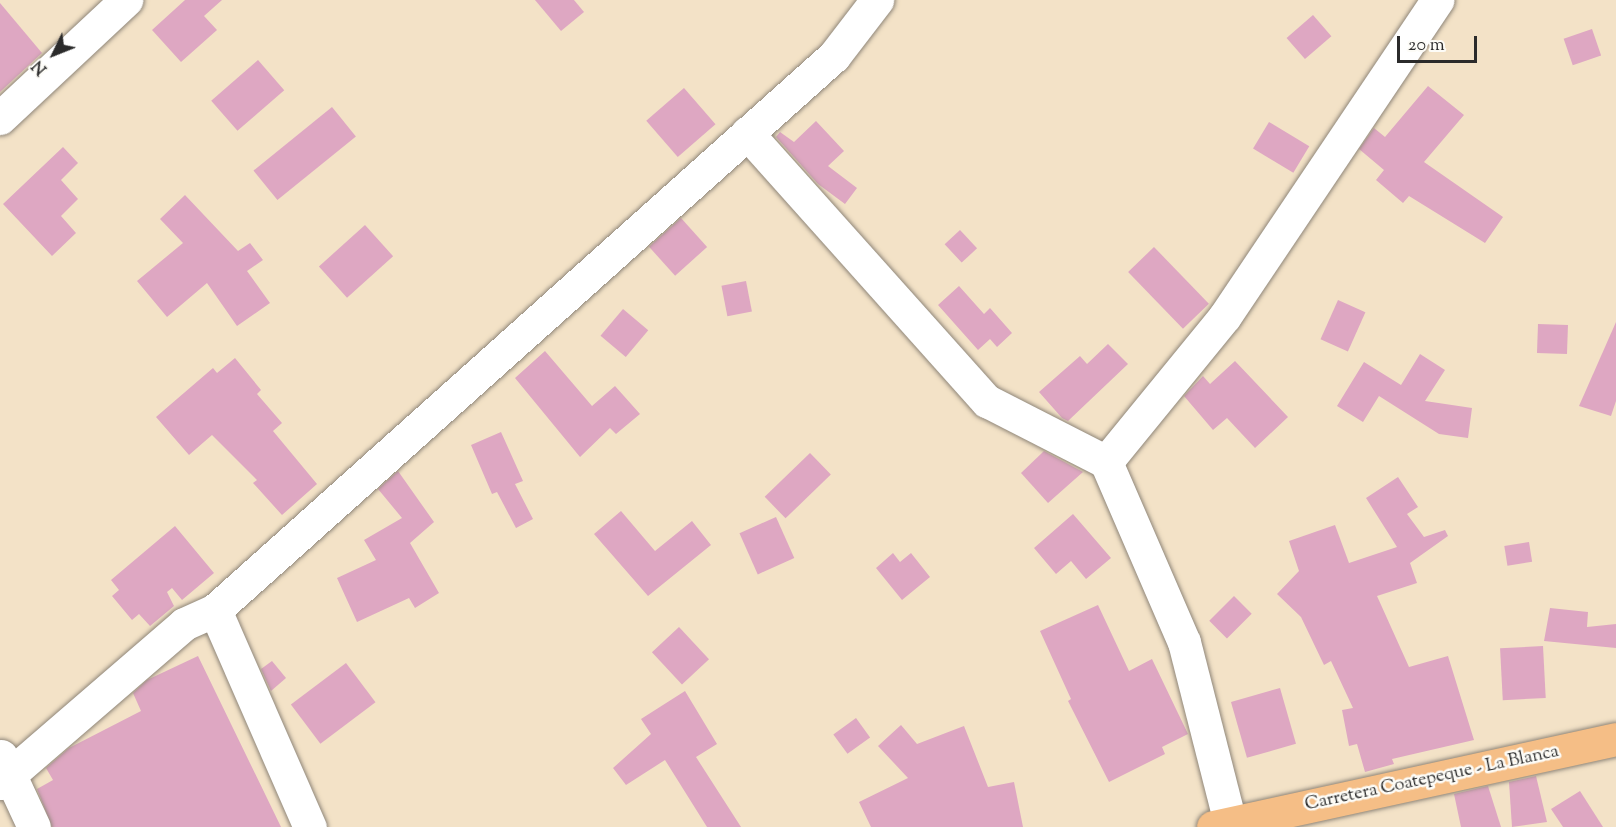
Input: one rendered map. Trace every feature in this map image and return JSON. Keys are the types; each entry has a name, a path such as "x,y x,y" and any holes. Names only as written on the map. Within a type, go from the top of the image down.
{"main road":[{"name":"Carretera Coatepeque - La Blanca","path":"1224,826 1616,740"}],"street":[{"path":"0,117 126,0"},
{"path":"34,827 4,770 183,624 215,610 834,56 877,0"},
{"path":"1106,462 1225,316 1437,0"},
{"path":"747,133 987,401 1106,462 1184,642 1224,826"},
{"path":"215,610 310,827"}],"building":[{"path":"185,0 222,0 204,16 217,30 181,62 152,30"},
{"path":"535,0 574,0 584,12 561,31"},
{"path":"0,3 42,53 0,92"},
{"path":"1313,15 1331,36 1305,59 1287,38"},
{"path":"1592,29 1601,55 1573,65 1564,39"},
{"path":"258,60 284,90 237,131 211,101"},
{"path":"1428,86 1464,115 1424,162 1503,217 1485,243 1409,196 1403,203 1376,180 1384,170 1359,149 1374,128 1385,137"},
{"path":"684,88 715,124 678,157 646,121"},
{"path":"332,107 356,137 277,200 254,171"},
{"path":"816,121 844,151 828,166 857,188 845,204 818,184 776,137 780,132 794,142"},
{"path":"1269,122 1309,146 1293,173 1253,149"},
{"path":"63,147 78,163 61,180 78,199 61,216 76,233 52,256 3,204"},
{"path":"185,195 238,251 250,243 263,260 247,271 270,303 237,326 207,283 167,317 137,281 183,243 160,219"},
{"path":"681,218 707,247 675,276 649,247"},
{"path":"365,225 393,256 347,298 319,266"},
{"path":"960,230 977,248 962,263 945,244"},
{"path":"1154,247 1209,304 1183,329 1128,272"},
{"path":"746,281 752,311 727,316 721,286"},
{"path":"959,286 984,314 990,308 1012,333 997,347 990,339 978,350 938,305"},
{"path":"1338,300 1365,312 1348,351 1321,339"},
{"path":"623,309 648,330 626,357 601,336"},
{"path":"1616,322 1616,401 1611,416 1579,406"},
{"path":"1538,324 1568,325 1567,354 1537,353"},
{"path":"1108,344 1128,364 1068,421 1062,418 1039,392 1080,356 1087,364"},
{"path":"545,351 592,406 615,386 640,414 616,434 610,428 580,457 515,378"},
{"path":"1420,354 1445,370 1425,401 1472,408 1468,438 1439,434 1379,396 1363,422 1337,406 1364,362 1401,385"},
{"path":"235,358 261,390 257,394 282,423 273,431 317,484 282,515 253,483 257,480 212,435 189,455 156,417 213,368 217,373"},
{"path":"1235,361 1288,417 1255,448 1227,418 1213,430 1184,396 1203,376 1210,384"},
{"path":"501,432 523,481 515,484 533,519 516,528 497,492 492,494 471,445"},
{"path":"1044,451 1083,472 1048,503 1021,473"},
{"path":"810,453 831,475 786,518 765,497"},
{"path":"398,471 434,522 410,543 439,593 415,608 409,598 357,622 337,578 376,560 364,540 402,518 378,489"},
{"path":"1398,477 1418,507 1407,514 1424,537 1445,530 1448,536 1410,563 1417,583 1377,596 1409,667 1448,656 1474,740 1392,759 1394,764 1365,772 1357,744 1349,746 1342,710 1353,708 1331,661 1324,665 1301,617 1277,594 1299,571 1289,541 1335,525 1349,563 1397,547 1366,498"},
{"path":"621,511 655,551 692,521 711,545 648,596 594,534"},
{"path":"1073,514 1111,558 1086,579 1071,561 1056,574 1034,548"},
{"path":"776,517 794,558 758,574 739,533"},
{"path":"175,526 214,573 182,600 172,588 167,592 174,606 150,626 139,614 132,620 112,596 119,590 111,580"},
{"path":"1529,542 1532,562 1507,566 1504,546"},
{"path":"893,553 900,562 911,553 930,577 902,600 876,568"},
{"path":"1234,596 1252,614 1227,638 1209,621"},
{"path":"1098,605 1129,671 1152,659 1188,734 1162,747 1165,754 1109,782 1068,701 1071,699 1040,631"},
{"path":"1550,608 1588,612 1587,627 1616,624 1616,648 1544,641"},
{"path":"679,627 709,659 682,684 652,652"},
{"path":"1543,646 1546,698 1503,700 1500,648"},
{"path":"198,656 281,827 52,827 37,789 53,780 46,768 69,748 141,711 133,693 147,680"},
{"path":"272,661 286,678 271,691 261,669"},
{"path":"346,663 375,702 320,744 291,705"},
{"path":"1280,688 1296,744 1247,758 1231,702"},
{"path":"685,691 717,744 696,757 741,827 707,827 665,760 626,785 613,768 651,734 641,719"},
{"path":"856,718 870,737 847,754 833,734"},
{"path":"901,725 917,744 964,726 988,787 1014,782 1023,827 871,827 859,802 908,778 878,746"},
{"path":"1536,776 1547,822 1512,827 1509,782"},
{"path":"1488,786 1501,827 1461,827 1454,794"},
{"path":"1580,791 1603,827 1563,827 1551,809"}]}
